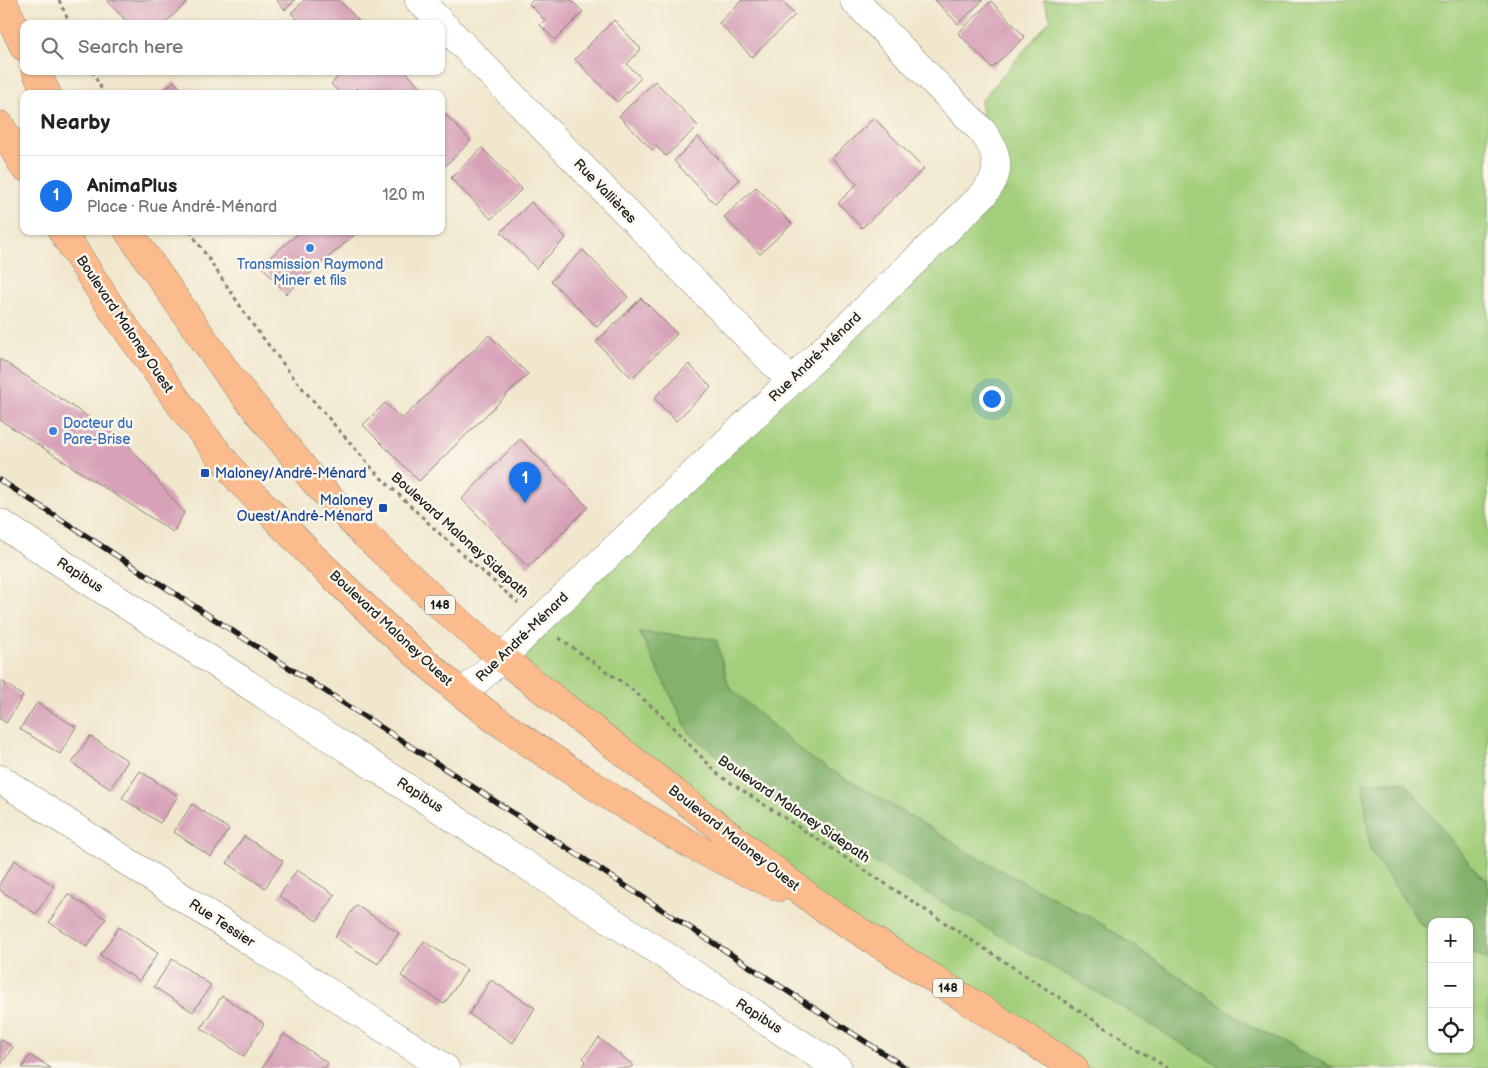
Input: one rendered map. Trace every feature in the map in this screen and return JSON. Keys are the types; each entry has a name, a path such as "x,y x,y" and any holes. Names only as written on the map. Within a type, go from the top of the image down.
{"main road":[{"path":"2,0 20,38"},
{"path":"38,75 45,90"},
{"path":"3,135 20,161"},
{"name":"Boulevard Maloney Ouest","path":"65,235 112,308 185,411 240,481 390,631 462,694 493,718 614,799 695,847 823,908"},
{"name":"Boulevard Maloney Ouest","path":"131,235 230,377 314,481 359,529 445,610 502,658 823,908 1074,1068"}],"street":[{"name":"Rue Vallières","path":"419,0 439,20"},
{"name":"Rue André-Ménard","path":"462,694 791,381 984,194 993,180 996,168 991,142 854,0"},
{"name":"Rue Vallières","path":"445,27 791,381"},
{"name":"Rapibus","path":"0,523 838,1068"},
{"name":"Rue Tessier","path":"0,779 445,1068"}],"path":[{"path":"59,0 68,20"},
{"path":"94,75 102,90"},
{"name":"Boulevard Maloney Sidepath","path":"193,235 253,325 298,383 377,474 440,534 562,641 629,687 655,709 719,775 1167,1068"}],"green space":[{"path":"1043,0 1488,0 1488,1068 1074,1068 823,908 502,658 984,194 981,101 1051,19"},
{"path":"639,632 716,639 729,687 810,758 924,824 976,857 1099,922 1254,1028 1334,1068 1222,1068 794,815 690,734"},
{"path":"1363,782 1405,782 1478,874 1488,880 1488,960 1473,952 1473,918 1428,918 1428,928 1420,924 1370,849"}],"building":[{"path":"106,0 185,0 187,2 168,20 125,20"},
{"path":"276,0 295,0 285,10"},
{"path":"304,0 339,0 358,20 298,20 291,13"},
{"path":"533,0 571,0 583,12 555,40 540,25 545,20 529,4"},
{"path":"742,0 780,0 795,15 752,57 719,23"},
{"path":"935,0 983,0 958,24"},
{"path":"991,1 1025,37 992,68 958,33"},
{"path":"614,20 641,49 627,64 641,78 617,102 575,59"},
{"path":"340,75 409,75 421,88 419,90 358,90 356,88 354,90 337,90 331,84"},
{"path":"174,81 182,90 164,90"},
{"path":"655,81 698,126 666,156 656,146 652,150 619,116"},
{"path":"445,114 471,141 445,166"},
{"path":"874,118 924,169 862,228 838,203 857,184 832,158"},
{"path":"698,137 739,180 715,204 674,161"},
{"path":"482,148 522,189 491,219 451,178"},
{"path":"756,187 792,224 760,254 724,217"},
{"path":"531,202 566,238 536,268 501,232"},
{"name":"Transmission Raymond Miner et fils","path":"296,235 354,235 286,294 261,265"},
{"path":"583,250 628,297 597,327 551,281"},
{"path":"641,298 677,334 632,378 596,342"},
{"path":"489,335 528,374 419,481 363,425 385,403 402,419"},
{"path":"0,359 125,441 184,513 173,532 0,420"},
{"path":"689,364 711,387 676,421 654,398"},
{"path":"520,439 588,507 528,567 462,499"},
{"path":"0,680 23,696 6,723 0,719"},
{"path":"37,703 76,727 60,754 20,729"},
{"path":"90,736 128,761 110,789 72,763"},
{"path":"140,771 178,796 160,823 122,798"},
{"path":"192,804 229,829 211,857 174,832"},
{"path":"244,836 283,861 265,888 227,863"},
{"path":"15,860 54,886 36,914 0,890 0,883"},
{"path":"297,870 335,895 317,921 279,896"},
{"path":"68,894 106,919 87,947 49,922"},
{"path":"356,905 399,933 378,964 335,937"},
{"path":"119,927 158,953 139,981 100,955"},
{"path":"424,941 467,970 444,1004 401,976"},
{"path":"172,959 211,985 193,1012 154,987"},
{"path":"491,980 535,1008 513,1043 469,1014"},
{"path":"222,996 264,1024 244,1056 201,1028"},
{"path":"284,1034 328,1063 325,1068 262,1068"},
{"path":"599,1038 633,1065 630,1068 581,1068 586,1061 583,1058"},
{"path":"0,1039 13,1047 0,1066"},
{"path":"30,1055 51,1068 22,1068"}],"railway":[{"path":"0,480 906,1068"}],"place":[{"name":"Transmission Raymond Miner et fils","path":"310,248"},
{"name":"Docteur du Pare-Brise","path":"53,431"},
{"name":"Maloney/André-Ménard","path":"205,473"},
{"name":"AnimaPlus","path":"525,503"},
{"name":"Maloney Ouest/André-Ménard","path":"383,508"}]}
